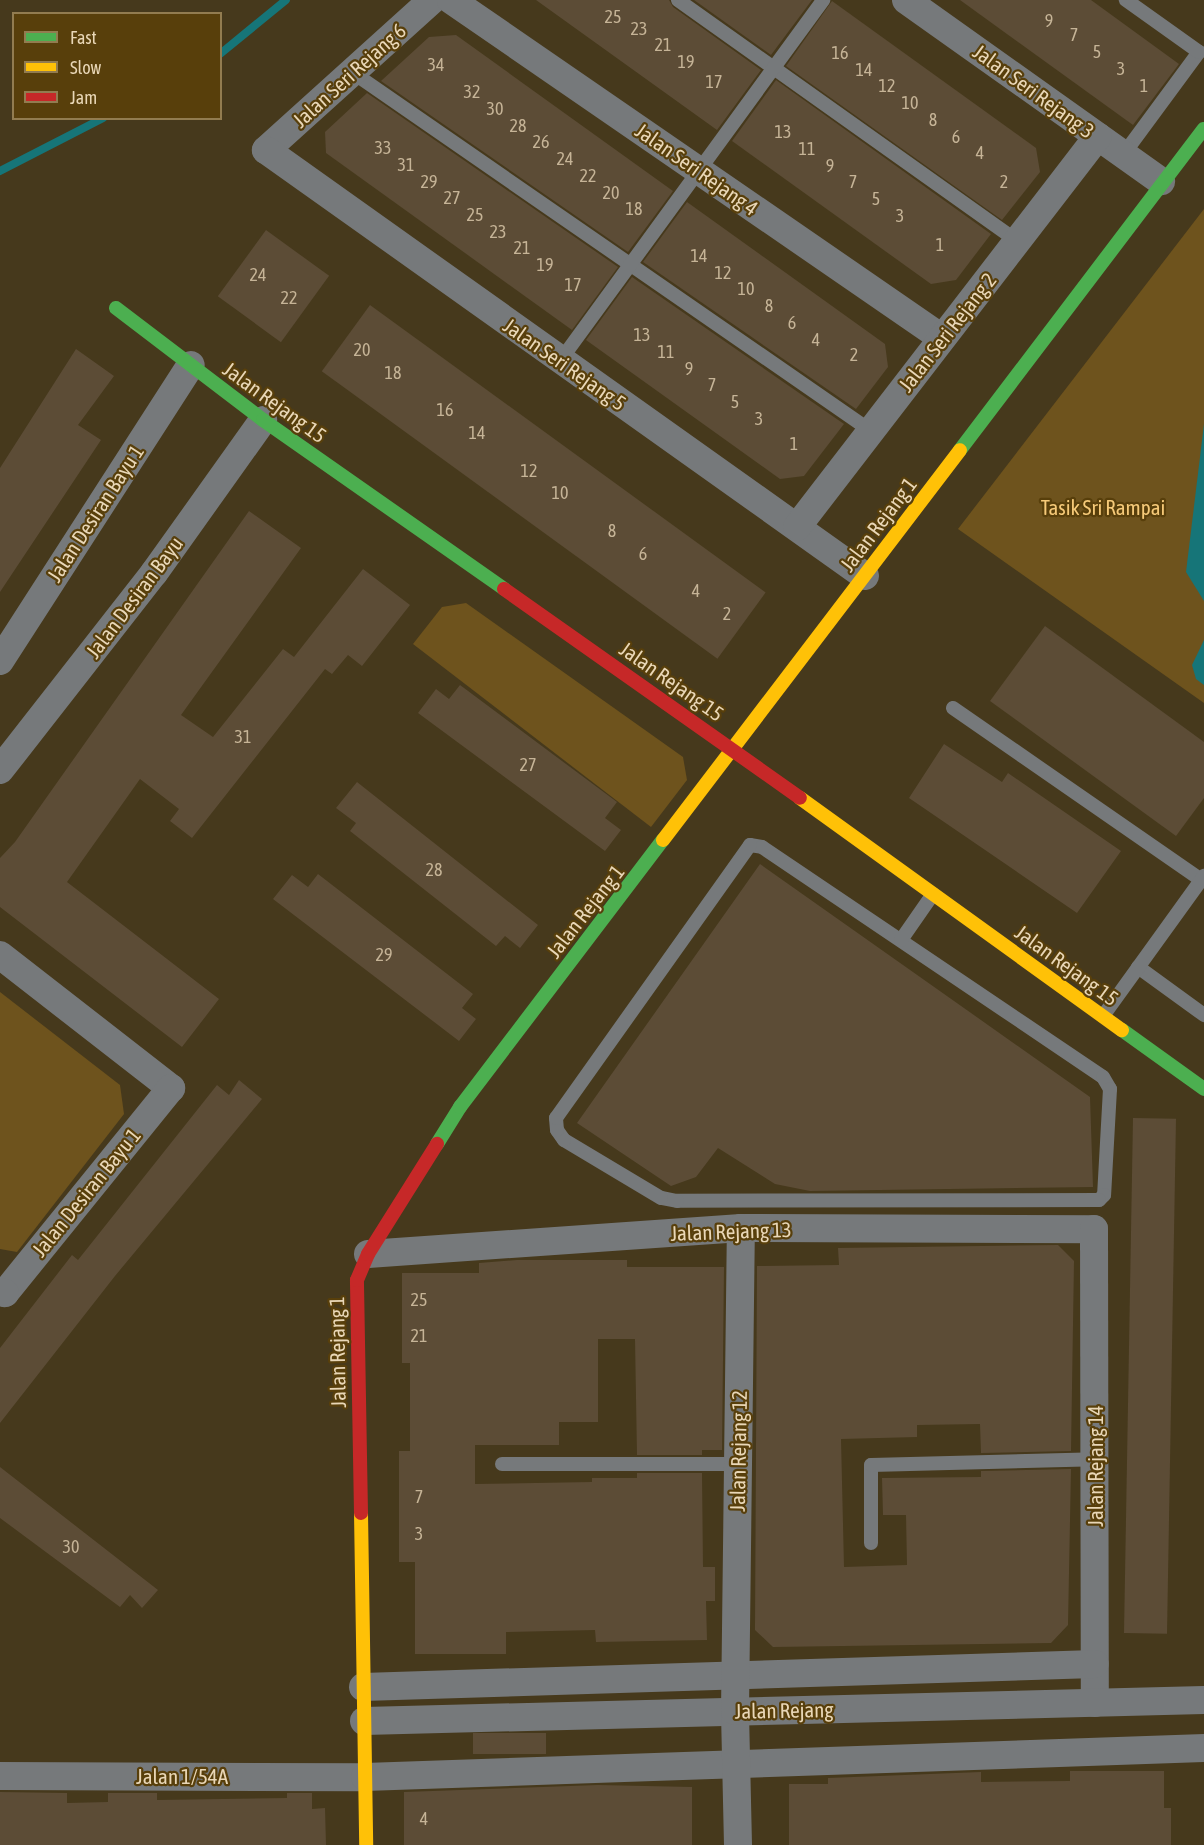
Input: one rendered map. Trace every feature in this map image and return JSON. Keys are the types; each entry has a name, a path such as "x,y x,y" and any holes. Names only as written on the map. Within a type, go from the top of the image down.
{"street":[{"name":"Jalan Seri Rejang 6","path":"266,150 432,0"},
{"name":"Jalan Seri Rejang 4","path":"451,0 942,338"},
{"name":"Jalan Seri Rejang 3","path":"906,0 1161,181"},
{"name":"Jalan Rejang 1","path":"366,1845 357,1280 368,1254 460,1107 735,751 1161,181 1204,129"},
{"name":"Jalan Seri Rejang 2","path":"797,527 1098,136"},
{"name":"Jalan Seri Rejang 5","path":"266,150 865,576"},
{"name":"Jalan Rejang 15","path":"116,308 263,420 735,751 1204,1089"},
{"name":"Jalan Desiran Bayu 1","path":"0,661 190,365"},
{"name":"Jalan Desiran Bayu","path":"0,770 154,573 263,420"},
{"name":"Jalan Desiran Bayu 1","path":"0,955 171,1088 5,1293 0,1292"},
{"name":"Jalan Rejang 13","path":"368,1254 741,1228 1094,1229"},
{"name":"Jalan Rejang 12","path":"738,1845 735,1674 741,1228"},
{"name":"Jalan Rejang 14","path":"1094,1229 1095,1703"},
{"path":"363,1687 1095,1664"},
{"name":"Jalan Rejang","path":"364,1721 1204,1700"},
{"name":"Jalan 1/54A","path":"0,1776 364,1777 1204,1748"}],"lane":[{"path":"678,0 1017,241"},
{"path":"560,361 823,0"},
{"path":"1124,155 1199,52 1125,0"},
{"path":"352,72 629,266 871,431"},
{"path":"953,708 1203,878 1103,1016"},
{"path":"750,845 762,847 901,940 1103,1077 1110,1089 1106,1187 1099,1200 677,1201 661,1198 564,1140 557,1130 556,1118 750,845"},
{"path":"901,940 933,894"},
{"path":"1138,967 1204,1015"},
{"path":"872,1543 871,1465 1095,1459"},
{"path":"502,1464 738,1464"}],"green space":[{"name":"Tasik Sri Rampai","path":"1204,209 1204,703 958,529"},
{"path":"466,603 683,757 687,780 651,827 413,644 442,607"},
{"path":"0,992 120,1085 124,1114 17,1252 0,1249"}],"water":[{"path":"1204,424 1204,601 1186,572"},
{"path":"1204,640 1204,685 1196,679 1192,665"}],"building":[{"path":"536,0 669,0 673,7 761,70 717,130"},
{"path":"694,0 812,0 771,55"},
{"path":"960,0 1091,0 1179,64 1133,125"},
{"path":"832,1 1036,148 1040,172 1002,220 786,66"},
{"path":"456,35 673,191 628,252 381,81 429,37"},
{"path":"776,80 991,234 956,280 931,284 732,141"},
{"path":"367,93 618,267 572,330 326,153 325,132"},
{"path":"687,202 885,344 888,367 856,409 643,262"},
{"path":"266,230 329,276 281,342 218,296"},
{"path":"632,277 844,424 804,476 780,479 586,340"},
{"path":"370,305 766,592 717,659 322,371"},
{"path":"76,349 114,376 78,425 101,440 0,592 0,468"},
{"path":"249,511 301,548 181,715 213,737 283,649 294,657 363,569 410,605 362,666 348,655 332,674 325,669 192,838 170,821 179,809 140,779 67,882 219,999 182,1047 0,907 0,858 15,842"},
{"path":"1045,626 1204,742 1204,798 1176,836 990,701"},
{"path":"460,685 617,802 605,818 621,830 605,851 418,713 436,689 449,699"},
{"path":"944,744 1002,782 1008,773 1121,851 1077,913 909,798"},
{"path":"357,782 538,925 520,948 505,936 496,946 350,831 356,823 336,808"},
{"path":"760,864 1090,1097 1093,1187 810,1191 775,1184 718,1148 696,1177 671,1186 577,1123"},
{"path":"318,874 473,994 462,1008 476,1019 459,1041 273,899 292,875 308,887"},
{"path":"239,1080 262,1099 115,1276 0,1423 0,1348 72,1255 78,1260 217,1085 229,1095"},
{"path":"1133,1118 1176,1119 1167,1634 1124,1633"},
{"path":"1058,1245 1074,1261 1071,1451 981,1453 980,1424 917,1425 917,1437 841,1439 844,1567 907,1565 906,1515 883,1515 882,1478 981,1477 981,1471 1071,1469 1068,1625 1051,1643 773,1647 755,1630 757,1266 839,1265 838,1248"},
{"path":"517,1260 627,1260 627,1267 724,1267 722,1450 702,1450 702,1455 637,1455 635,1339 598,1339 598,1422 559,1422 559,1445 475,1445 475,1484 592,1482 592,1478 637,1478 637,1473 702,1473 703,1567 715,1567 715,1601 706,1601 707,1640 596,1642 595,1630 506,1632 506,1654 415,1654 415,1562 399,1562 399,1451 410,1451 410,1363 402,1363 402,1273 479,1273 479,1263"},
{"path":"0,1467 158,1590 142,1608 130,1595 120,1607 0,1518"},
{"path":"473,1733 546,1733 546,1754 473,1754"},
{"path":"1070,1771 1164,1771 1164,1808 1171,1808 1171,1845 789,1845 789,1784 828,1784 828,1778 981,1772 981,1782 1070,1781"},
{"path":"598,1785 692,1787 692,1845 404,1845 404,1792"},
{"path":"0,1792 67,1793 67,1803 108,1802 108,1793 157,1793 157,1800 287,1798 287,1793 312,1793 312,1809 325,1808 326,1845 0,1845"}],"waterway":[{"path":"222,52 286,0"},
{"path":"0,171 99,120"}],"traffic: fast":[{"path":"960,450 1204,129"},
{"path":"116,308 263,420 504,589"},
{"path":"437,1144 460,1107 663,840"},
{"path":"1122,1030 1204,1089"}],"traffic: slow":[{"path":"663,840 960,450"},
{"path":"800,798 1122,1030"},
{"path":"361,1513 366,1845"}],"traffic: jam":[{"path":"504,589 800,798"},
{"path":"361,1513 357,1280 368,1254 437,1144"}]}
